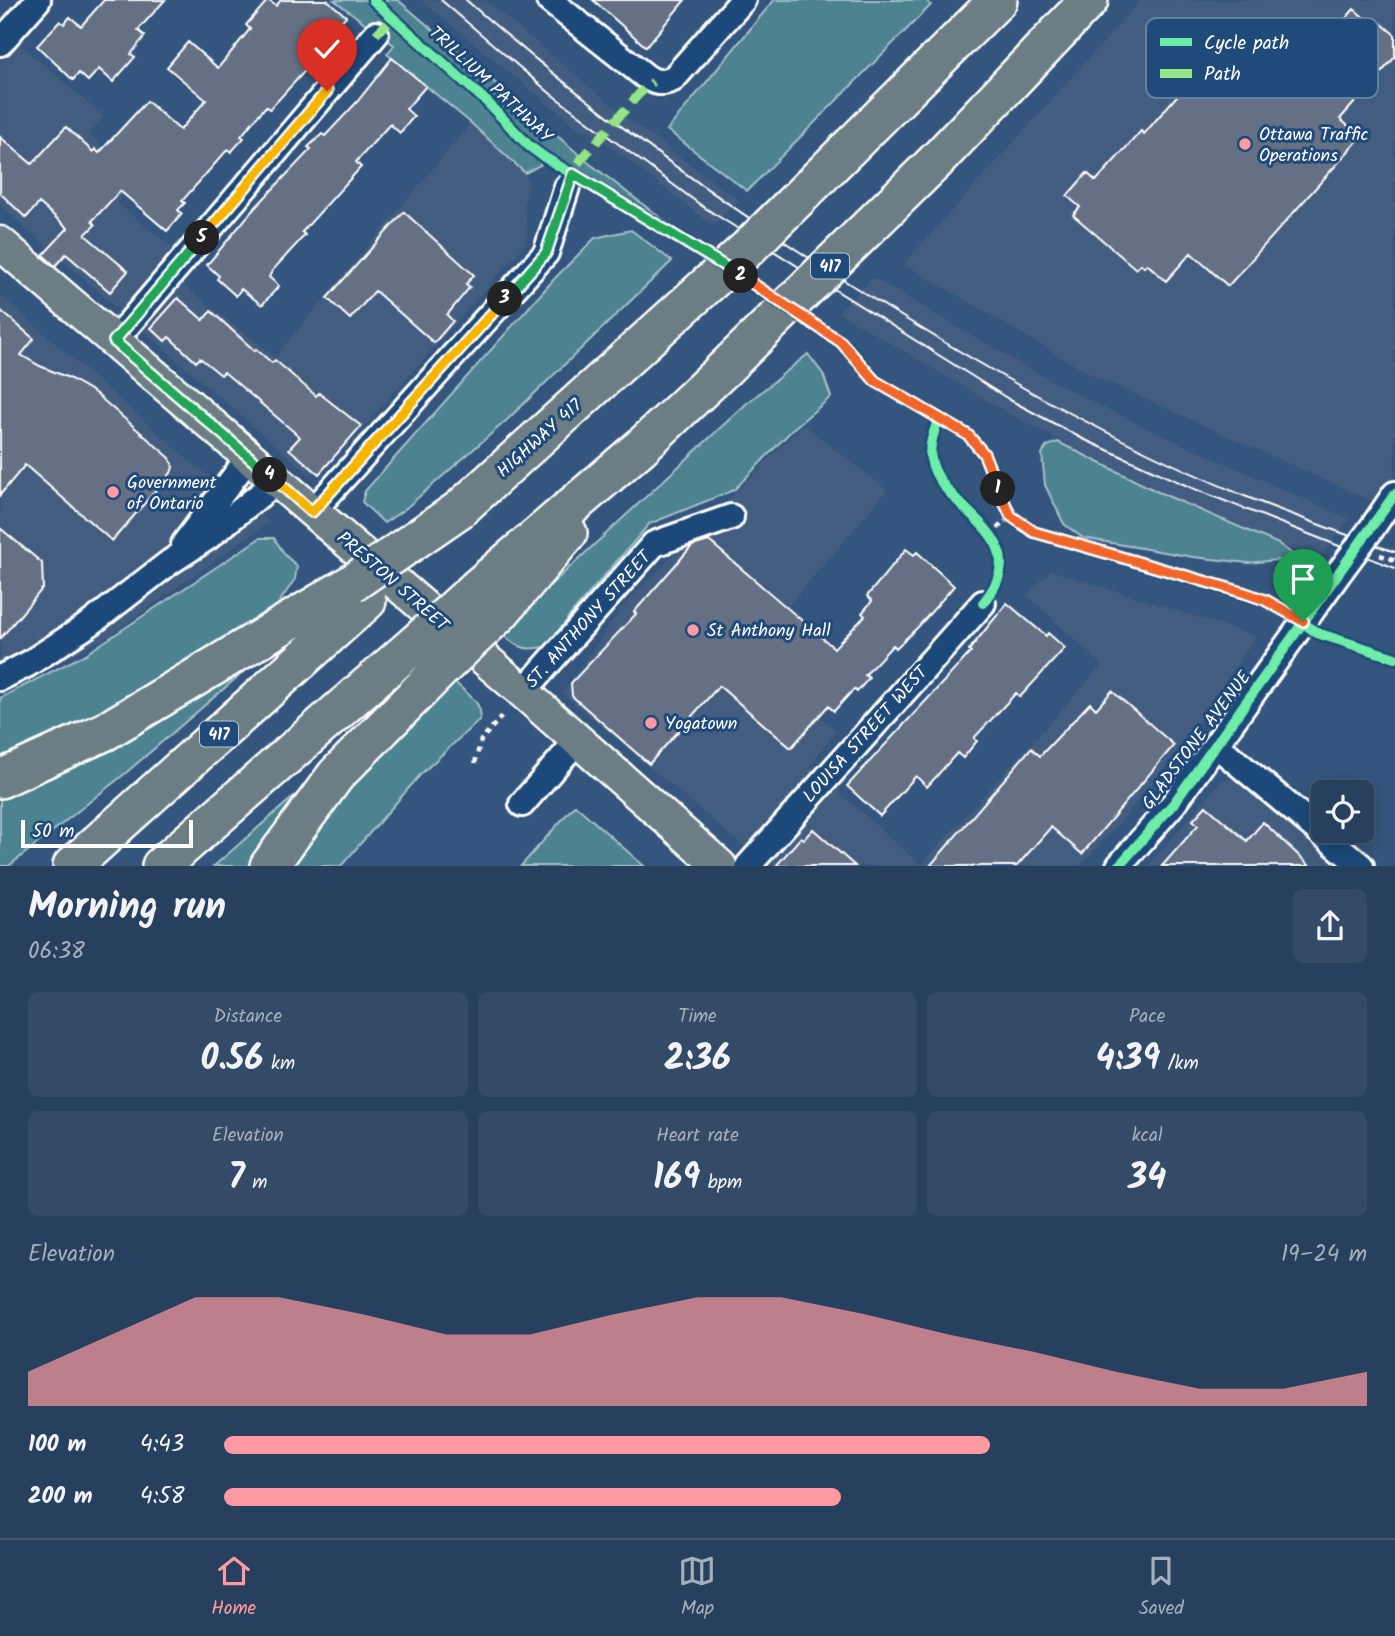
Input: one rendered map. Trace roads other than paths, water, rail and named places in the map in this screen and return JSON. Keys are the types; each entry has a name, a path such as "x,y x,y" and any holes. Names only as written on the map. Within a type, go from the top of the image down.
{"highway":[{"name":"HIGHWAY 417","path":"72,866 359,593 460,509 748,248 998,0"},
{"name":"417","path":"161,866 416,643 489,600 641,447 936,161 1089,0"},
{"path":"0,779 106,731 359,593"},
{"path":"270,866 336,775 443,667 489,600"}],"main road":[{"name":"PRESTON STREET","path":"0,243 523,692 720,866"}],"street":[{"path":"0,43 38,0"},
{"path":"549,0 653,82 665,83 673,79 743,0"},
{"path":"114,341 376,34"},
{"path":"312,512 546,253 567,187"},
{"path":"170,562 249,457"},
{"path":"0,678 28,664 91,623 170,562 207,538 277,481"},
{"name":"GLADSTONE AVENUE","path":"1119,866 1174,803 1395,494"},
{"name":"ST. ANTHONY STREET","path":"523,692 654,544 731,517"},
{"name":"LOUISA STREET WEST","path":"748,866 983,603"},
{"path":"522,804 578,740"},
{"path":"1216,745 1362,866"}],"tram line":[{"path":"441,0 551,94 702,206 1010,400 1083,439 1192,488 1395,568"},
{"path":"466,0 589,102 674,166 806,256 911,322 1073,415 1185,470 1242,495 1395,552"}],"place":[{"name":"Ottawa Traffic Operations","path":"1245,144"},
{"name":"Government of Ontario","path":"113,492"},
{"name":"St Anthony Hall","path":"693,630"},
{"name":"Yogatown","path":"651,723"}]}
